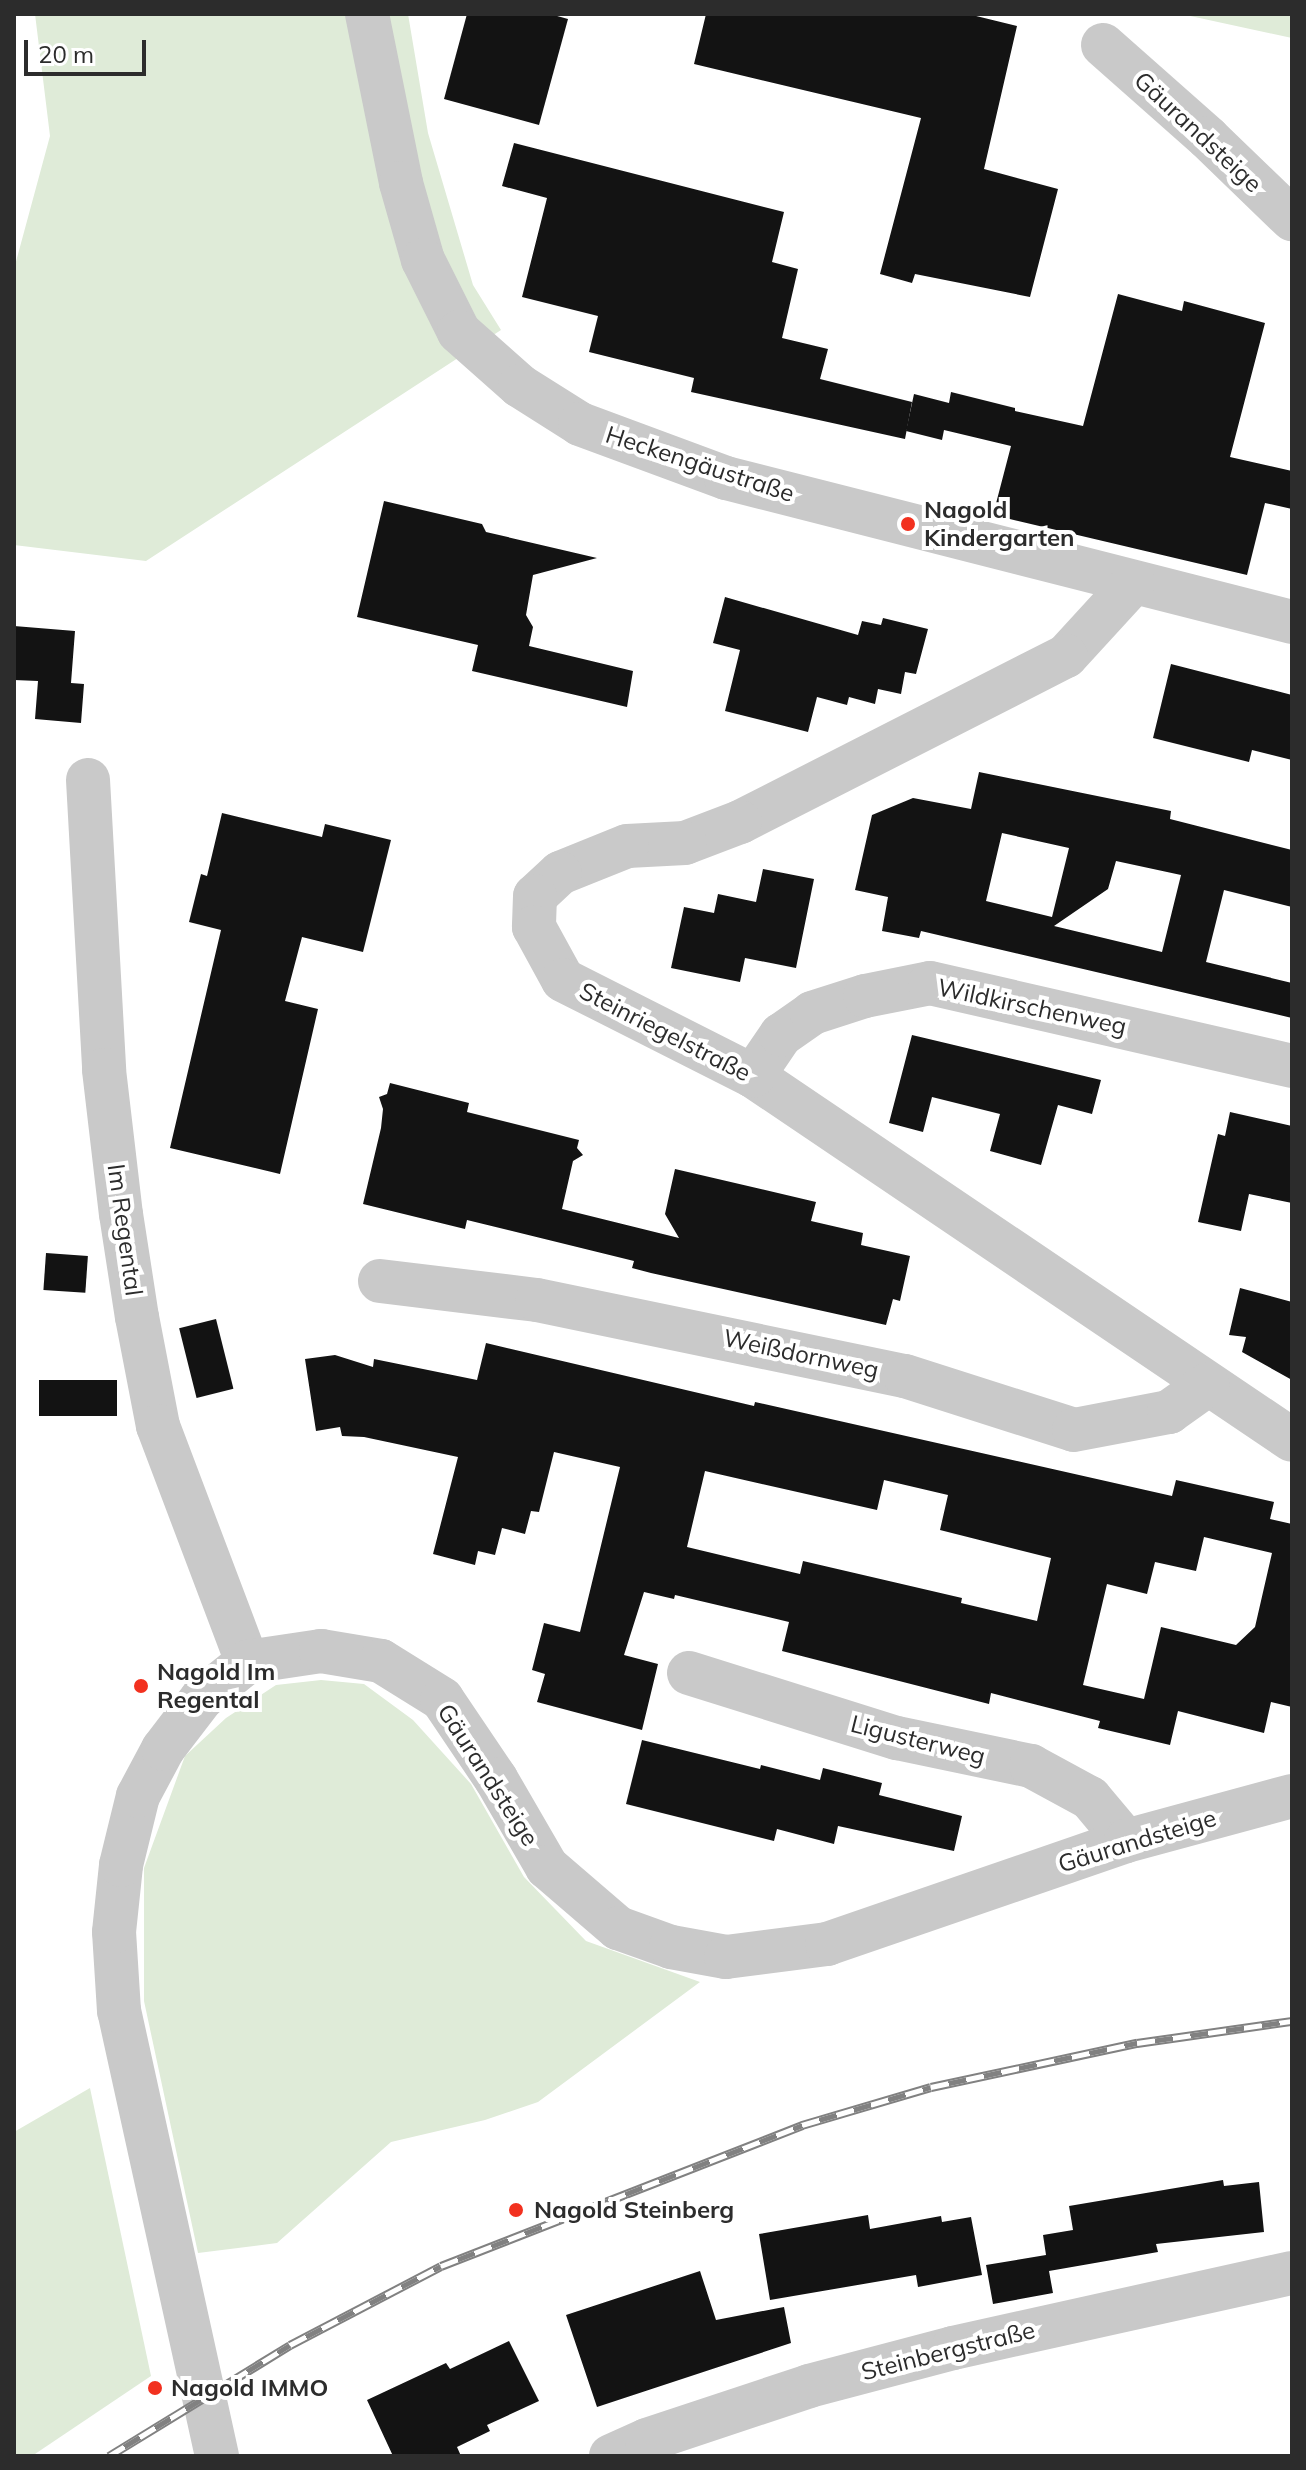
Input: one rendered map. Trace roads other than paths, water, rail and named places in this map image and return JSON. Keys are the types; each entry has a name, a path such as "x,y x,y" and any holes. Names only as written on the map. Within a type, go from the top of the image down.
{"street":[{"name":"Heckengäustraße","path":"367,14 401,183 423,260 459,332 520,386 580,424 726,478 1292,622"},
{"name":"Gäurandsteige","path":"1103,45 1208,138 1292,219"},
{"name":"Steinriegelstraße","path":"1133,583 1066,656 740,822 685,843 627,846 560,873 535,896 534,927 563,980 753,1076 1292,1440"},
{"name":"Im Regental","path":"88,780 104,1070 137,1317 158,1426 247,1662"},
{"name":"Wildkirschenweg","path":"753,1076 781,1035 812,1013 865,996 930,983 1292,1066"},
{"name":"Weißdornweg","path":"380,1281 537,1300 905,1376 1074,1430 1169,1412 1207,1385"},
{"name":"Gäurandsteige","path":"247,1662 321,1651 381,1661 442,1699 496,1779 547,1867 618,1928 671,1947 726,1957 827,1944 1126,1841 1292,1796"},
{"path":"217,2456 119,2011 114,1932 121,1865 138,1796 163,1749 202,1698 247,1662"},
{"name":"Ligusterweg","path":"689,1673 897,1738 1031,1766 1090,1798 1126,1841"},
{"name":"Steinbergstraße","path":"611,2456 647,2440 824,2382 953,2348 1292,2273"}],"railway":[{"path":"109,2456 290,2345 441,2266 802,2125 931,2087 1137,2043 1292,2021"}],"place":[{"name":"Nagold Kindergarten","path":"908,524"},
{"name":"Nagold Im Regental","path":"141,1686"},
{"name":"Nagold Steinberg","path":"516,2210"},
{"name":"Nagold IMMO","path":"155,2388"}]}
